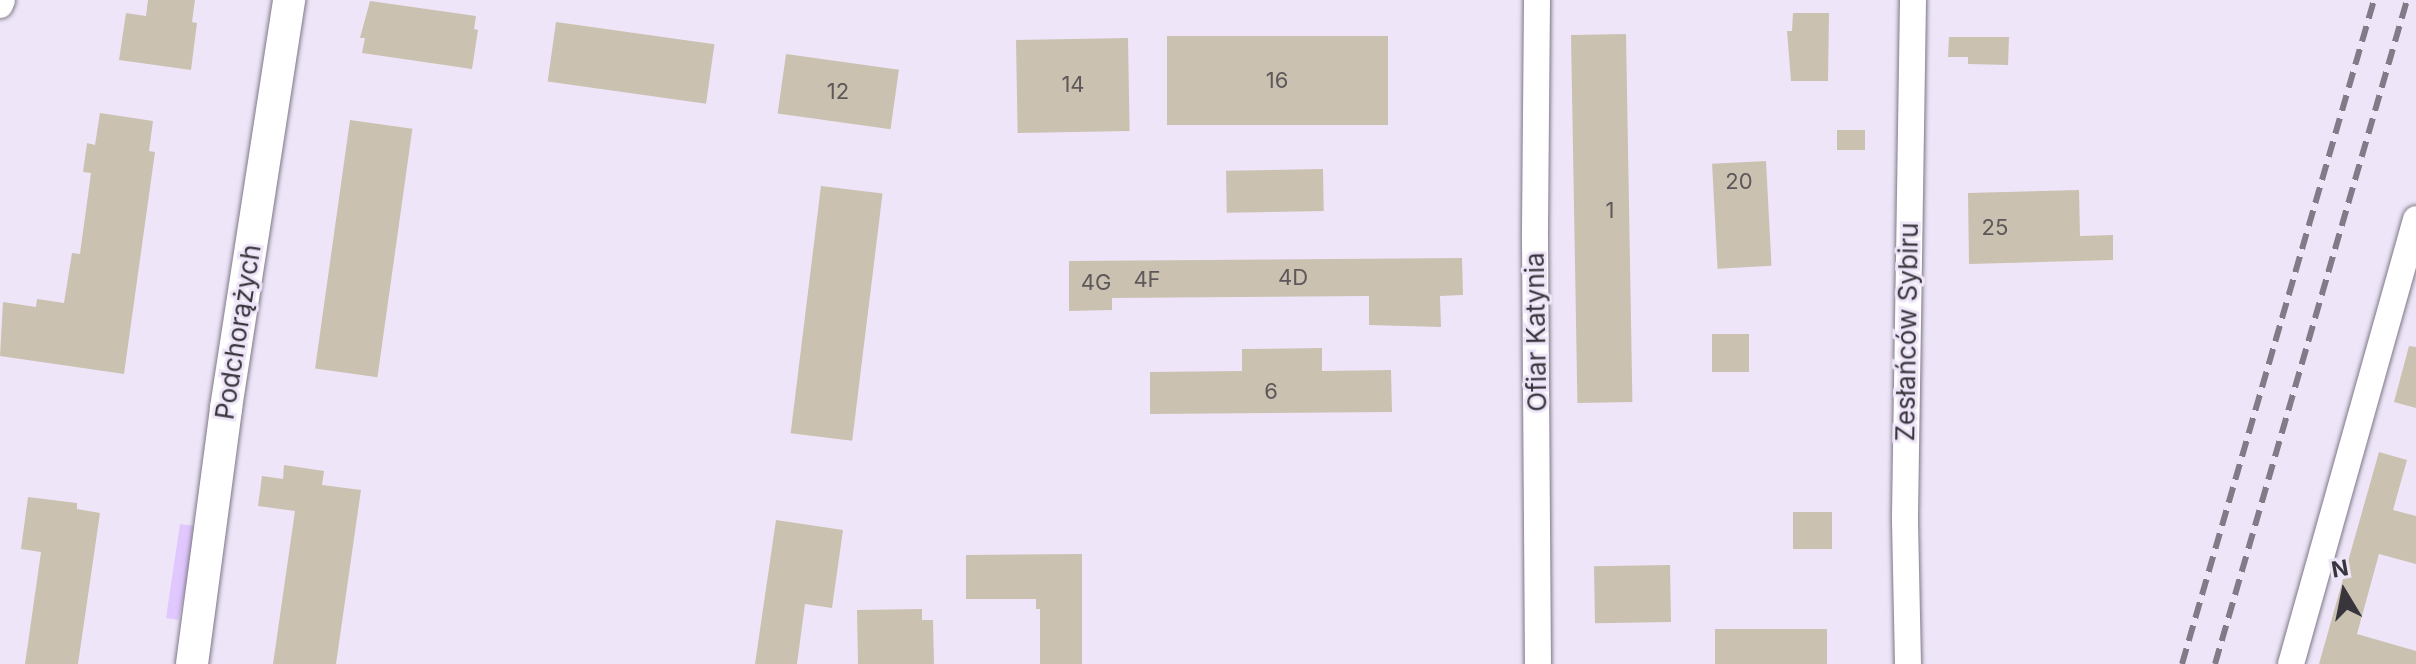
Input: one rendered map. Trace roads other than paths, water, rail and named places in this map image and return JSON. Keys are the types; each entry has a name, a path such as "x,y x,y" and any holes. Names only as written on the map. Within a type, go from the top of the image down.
{"street":[{"name":"Podchorążych","path":"192,664 226,408 289,0"},
{"name":"Ofiar Katynia","path":"1537,0 1538,664"},
{"name":"Zesłańców Sybiru","path":"1908,664 1905,515 1913,0"},
{"path":"2291,664 2416,219"}],"railway":[{"path":"2182,664 2374,0"},
{"path":"2215,664 2407,0"}]}
